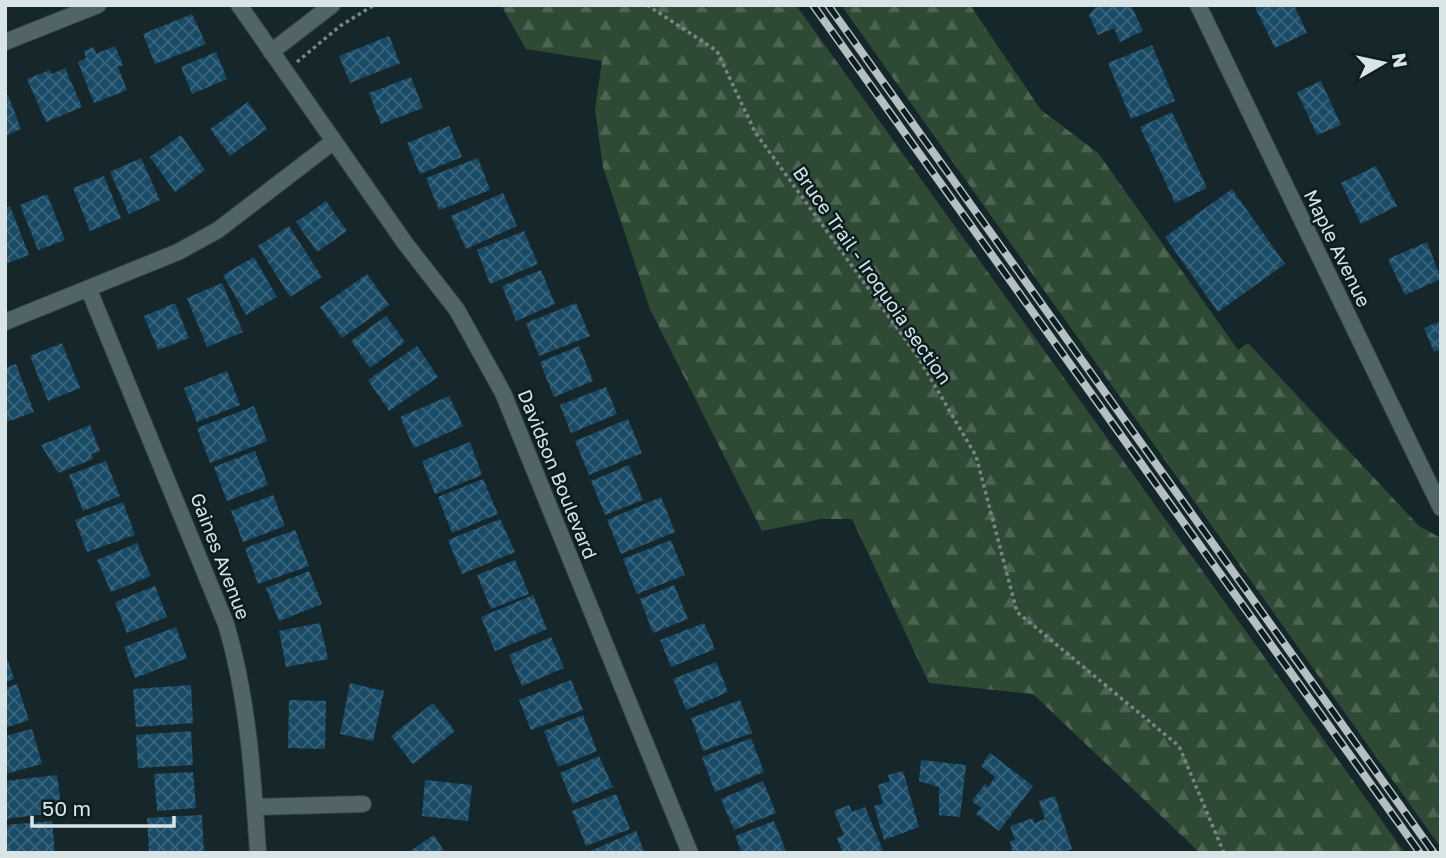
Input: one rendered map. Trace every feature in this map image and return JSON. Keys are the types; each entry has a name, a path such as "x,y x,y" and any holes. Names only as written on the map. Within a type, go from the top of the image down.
{"street":[{"path":"5,42 98,5"},
{"name":"Davidson Boulevard","path":"239,5 405,243 457,310 503,393 690,853"},
{"path":"271,52 332,5"},
{"name":"Maple Avenue","path":"1198,5 1441,508"},
{"path":"5,322 177,252 218,230 334,141"},
{"name":"Gaines Avenue","path":"89,290 226,624 237,661 258,853"},
{"path":"255,807 363,804"}],"path":[{"path":"284,73 340,26 374,5"},
{"name":"Bruce Trail - Iroquoia section","path":"646,5 717,51 755,132 918,357 976,456 1017,612 1180,746 1224,853"}],"green space":[{"path":"501,5 796,5 1405,853 1200,853 1033,694 929,683 852,519 821,519 762,531 650,309 603,167 595,110 602,61 526,49"},
{"path":"841,5 970,5 1041,110 1098,153 1238,350 1248,343 1419,526 1441,538 1441,848"}],"building":[{"path":"1097,5 1131,5 1143,31 1120,42 1114,28 1098,35 1089,15"},
{"path":"1254,5 1294,5 1307,33 1275,48"},
{"path":"192,14 206,44 155,64 143,34"},
{"path":"389,36 400,63 350,83 339,56"},
{"path":"1152,45 1175,101 1131,119 1108,63"},
{"path":"115,46 123,65 118,67 127,90 94,103 78,62 86,58 84,51 94,47 96,54"},
{"path":"216,52 227,79 192,94 181,67"},
{"path":"65,68 82,107 46,122 27,79 50,70 52,74"},
{"path":"411,77 423,108 381,124 369,93"},
{"path":"1321,81 1341,125 1317,135 1297,92"},
{"path":"8,95 21,129 5,136 5,96"},
{"path":"248,102 267,129 230,156 210,129"},
{"path":"1172,112 1207,188 1175,203 1140,127"},
{"path":"449,126 462,157 420,174 407,143"},
{"path":"181,135 205,170 175,192 150,157"},
{"path":"141,158 160,200 129,214 110,172"},
{"path":"478,158 490,190 439,210 426,178"},
{"path":"1376,166 1397,206 1361,224 1341,183"},
{"path":"104,176 121,218 90,231 73,188"},
{"path":"1232,189 1285,264 1218,312 1165,237"},
{"path":"503,193 517,226 466,249 451,216"},
{"path":"47,194 65,240 38,250 20,205"},
{"path":"326,201 347,231 317,252 296,222"},
{"path":"10,206 29,255 5,264 5,208"},
{"path":"289,226 322,277 290,297 258,246"},
{"path":"524,231 538,264 490,284 477,250"},
{"path":"1427,242 1441,279 1405,295 1388,259"},
{"path":"254,257 277,297 246,315 223,275"},
{"path":"541,270 555,304 516,321 502,286"},
{"path":"367,274 389,305 342,338 320,307"},
{"path":"222,283 243,332 207,347 187,298"},
{"path":"175,303 189,338 158,350 144,316"},
{"path":"576,303 590,336 539,356 526,323"},
{"path":"386,316 405,342 370,368 351,341"},
{"path":"1441,321 1441,349 1434,352 1424,328"},
{"path":"62,343 80,388 48,401 30,356"},
{"path":"417,346 438,377 389,411 368,380"},
{"path":"579,346 593,381 554,397 540,362"},
{"path":"16,364 34,412 7,422 5,368"},
{"path":"227,371 240,405 197,422 184,388"},
{"path":"606,387 617,414 571,433 560,405"},
{"path":"449,396 463,426 414,448 400,417"},
{"path":"254,406 267,441 210,463 197,428"},
{"path":"628,419 642,453 589,475 575,441"},
{"path":"90,425 100,451 91,454 93,459 58,473 41,445"},
{"path":"470,442 482,475 435,494 422,461"},
{"path":"255,451 268,485 227,501 214,467"},
{"path":"106,461 120,496 83,511 69,475"},
{"path":"629,465 643,500 605,515 591,481"},
{"path":"483,479 498,514 452,533 438,497"},
{"path":"273,495 285,526 243,542 231,511"},
{"path":"661,497 675,532 621,554 607,520"},
{"path":"123,502 135,535 87,552 75,520"},
{"path":"500,519 515,552 462,574 448,540"},
{"path":"295,530 309,566 258,584 245,548"},
{"path":"671,540 685,575 637,594 623,559"},
{"path":"137,543 151,576 111,592 97,560"},
{"path":"515,560 529,594 491,609 477,575"},
{"path":"309,571 322,604 279,621 266,588"},
{"path":"674,585 688,619 653,633 640,599"},
{"path":"155,586 167,617 127,633 115,602"},
{"path":"533,595 547,629 495,651 481,617"},
{"path":"320,623 328,659 286,667 279,631"},
{"path":"704,623 715,649 671,667 660,640"},
{"path":"176,627 187,658 135,678 124,647"},
{"path":"551,637 564,668 522,686 509,655"},
{"path":"5,656 14,679 5,682"},
{"path":"716,662 728,692 686,710 673,679"},
{"path":"571,680 583,710 531,730 519,700"},
{"path":"350,683 384,691 373,741 340,734"},
{"path":"17,684 29,720 5,728 5,688"},
{"path":"191,685 193,723 136,727 133,689"},
{"path":"289,700 326,701 325,749 288,748"},
{"path":"740,700 752,733 703,751 691,718"},
{"path":"433,703 455,731 413,764 391,736"},
{"path":"583,715 597,751 558,767 544,731"},
{"path":"32,729 42,764 5,774 5,736"},
{"path":"191,731 193,765 138,768 136,735"},
{"path":"751,738 764,772 715,792 702,757"},
{"path":"990,753 1033,786 999,831 976,814 981,808 972,801 985,784 988,787 995,777 981,766"},
{"path":"599,756 613,787 573,804 560,773"},
{"path":"921,760 966,765 960,817 939,815 939,787 919,781"},
{"path":"903,771 919,827 884,840 874,806 883,803 878,785 890,781 888,775"},
{"path":"193,772 196,808 157,811 154,774"},
{"path":"57,775 62,812 5,819 5,781"},
{"path":"425,780 472,785 468,821 422,816"},
{"path":"763,781 776,813 734,830 721,799"},
{"path":"616,794 630,829 586,846 572,811"},
{"path":"1055,796 1072,849 1060,853 1013,853 1010,841 1015,840 1010,826 1033,818 1034,823 1045,819 1039,801"},
{"path":"849,805 852,812 865,807 884,853 843,853 837,838 844,835 834,811"},
{"path":"202,815 204,852 149,853 147,818"},
{"path":"52,821 55,853 6,853 5,825"},
{"path":"774,821 787,853 742,853 735,836"},
{"path":"636,831 645,853 586,853"},
{"path":"434,835 445,853 407,853"}],"railway":[{"path":"813,5 1420,853"},
{"path":"828,5 1434,853"}]}
